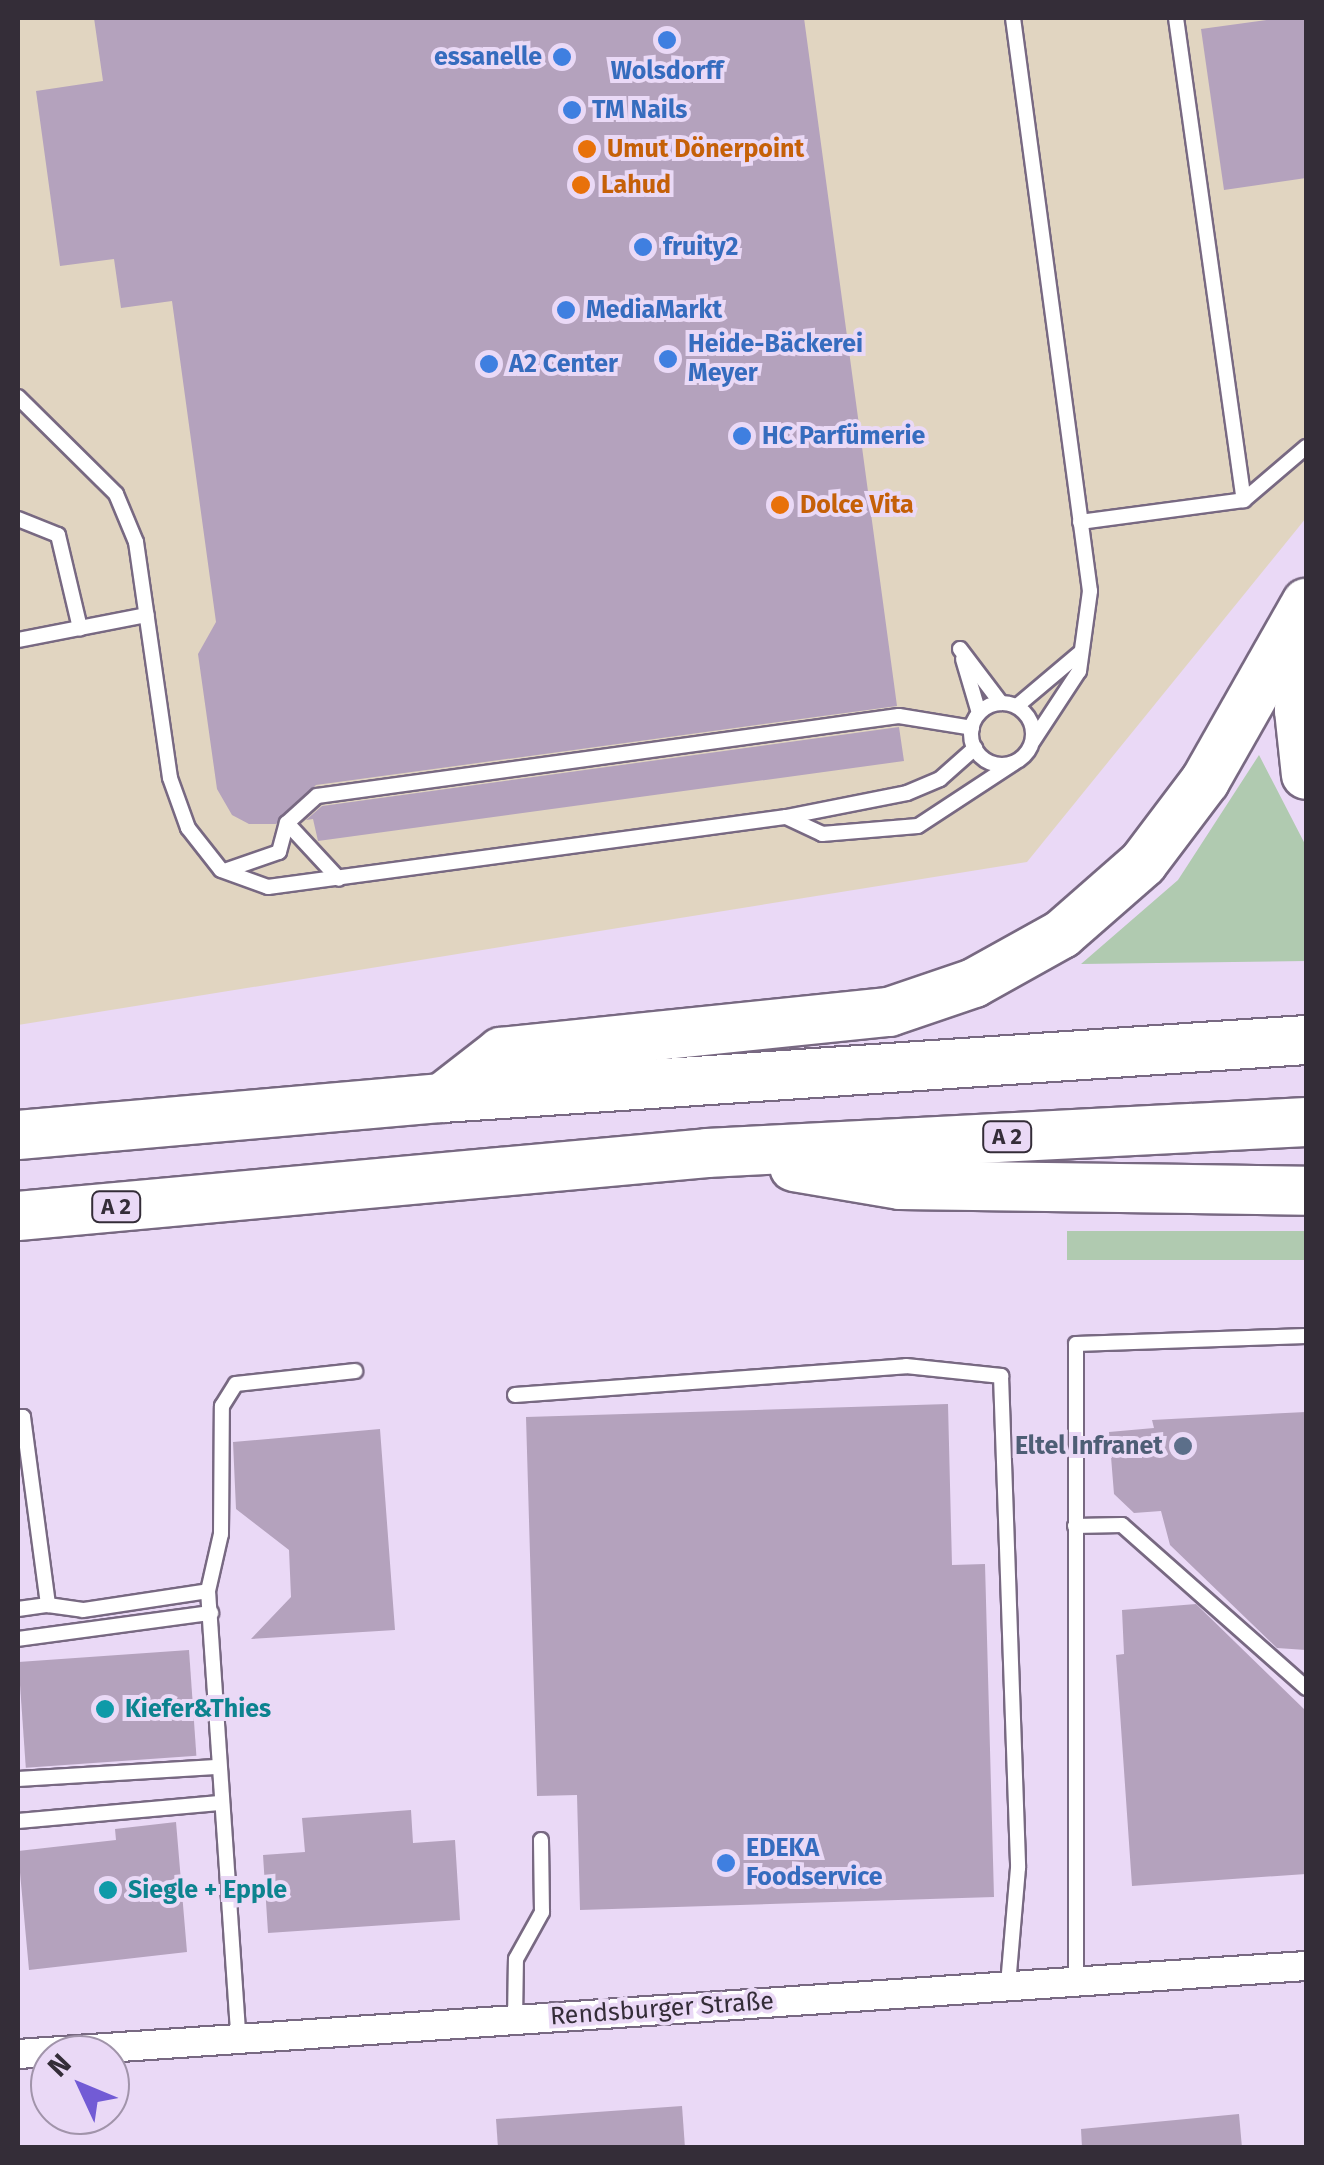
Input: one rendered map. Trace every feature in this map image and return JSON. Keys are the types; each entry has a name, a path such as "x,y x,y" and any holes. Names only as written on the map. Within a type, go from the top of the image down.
{"highway":[{"path":"442,1098 500,1052 889,1012 974,983 1062,934 1143,862 1205,781 1306,603"},
{"path":"1306,674 1299,710 1306,775"},
{"path":"18,1135 442,1098 1306,1040"},
{"name":"A 2","path":"18,1216 707,1152 1306,1122"},
{"path":"707,1152 900,1185 1306,1191"}],"street":[{"name":"Rendsburger Straße","path":"18,2054 1306,1966"}],"lane":[{"path":"786,817 822,834 918,826 1014,763 1079,671 1080,653 1090,627 1080,522 1014,18"},
{"path":"1176,18 1244,500"},
{"path":"18,397 116,494 136,542 170,778 188,828 221,870 268,887 786,817 940,780 975,748"},
{"path":"1080,522 1244,500 1306,448"},
{"path":"18,520 58,535 80,628"},
{"path":"18,640 147,615"},
{"path":"979,714 960,649 1000,703"},
{"path":"1017,706 1080,653"},
{"path":"1014,763 987,761 975,748 972,728 979,714 1000,703 1017,706 1027,716 1033,741"},
{"path":"221,870 251,866 279,852 287,823 317,796 898,716 972,728"},
{"path":"287,823 339,879"},
{"path":"1076,1980 1076,1344 1306,1336"},
{"path":"515,1396 906,1366 1000,1376 1018,1868 1008,1985"},
{"path":"240,2040 216,1768 208,1590 222,1534 222,1406 236,1384 355,1371"},
{"path":"18,1417 23,1417 48,1604"},
{"path":"1075,1526 1122,1526 1306,1688"},
{"path":"18,1609 48,1604 83,1610 208,1590"},
{"path":"18,1639 211,1613"},
{"path":"18,1779 216,1768"},
{"path":"18,1820 219,1803"},
{"path":"515,2020 516,1959 542,1912 541,1840"}],"shaded area":[{"path":"18,18 1306,18 1306,518 1027,862 18,1025"}],"green space":[{"path":"1259,755 1306,846 1306,961 1081,964 1178,880"},
{"path":"1067,1231 1306,1231 1306,1260 1067,1260"}],"building":[{"name":"A2 Center","path":"94,18 804,18 897,706 316,785 276,824 249,824 232,815 217,789 198,654 216,622 172,301 121,308 114,259 60,266 36,91 103,81"},
{"path":"1306,18 1306,178 1224,190 1201,29"},
{"path":"899,727 904,761 318,841 313,819 306,820 322,806"},
{"path":"948,1404 952,1565 985,1564 994,1897 580,1910 577,1795 537,1796 526,1417"},
{"path":"1306,1412 1306,1650 1277,1648 1170,1545 1161,1511 1134,1513 1114,1494 1109,1432 1154,1428 1152,1420"},
{"path":"380,1429 395,1630 251,1639 291,1597 289,1550 236,1509 233,1442"},
{"path":"1196,1604 1306,1711 1306,1874 1132,1886 1116,1655 1124,1654 1122,1610"},
{"name":"Kiefer&Thies","path":"189,1650 196,1756 26,1768 18,1662"},
{"path":"411,1810 413,1843 455,1840 460,1920 268,1933 263,1855 305,1852 302,1818"},
{"name":"Siegle + Epple","path":"176,1822 187,1952 29,1970 18,1851 116,1840 115,1829"},
{"path":"682,2106 685,2148 498,2148 496,2119"},
{"path":"1239,2114 1242,2148 1082,2148 1081,2129"}],"place":[{"name":"Wolsdorff","path":"667,40"},
{"name":"essanelle","path":"562,57"},
{"name":"TM Nails","path":"572,110"},
{"name":"Umut Dönerpoint","path":"587,149"},
{"name":"Lahud","path":"581,185"},
{"name":"fruity2","path":"643,247"},
{"name":"MediaMarkt","path":"566,310"},
{"name":"Heide-Bäckerei Meyer","path":"668,359"},
{"name":"A2 Center","path":"489,364"},
{"name":"HC Parfümerie","path":"742,436"},
{"name":"Dolce Vita","path":"780,505"},
{"name":"Eltel Infranet","path":"1183,1446"},
{"name":"Kiefer&Thies","path":"105,1709"},
{"name":"EDEKA Foodservice","path":"726,1863"},
{"name":"Siegle + Epple","path":"108,1890"}]}
